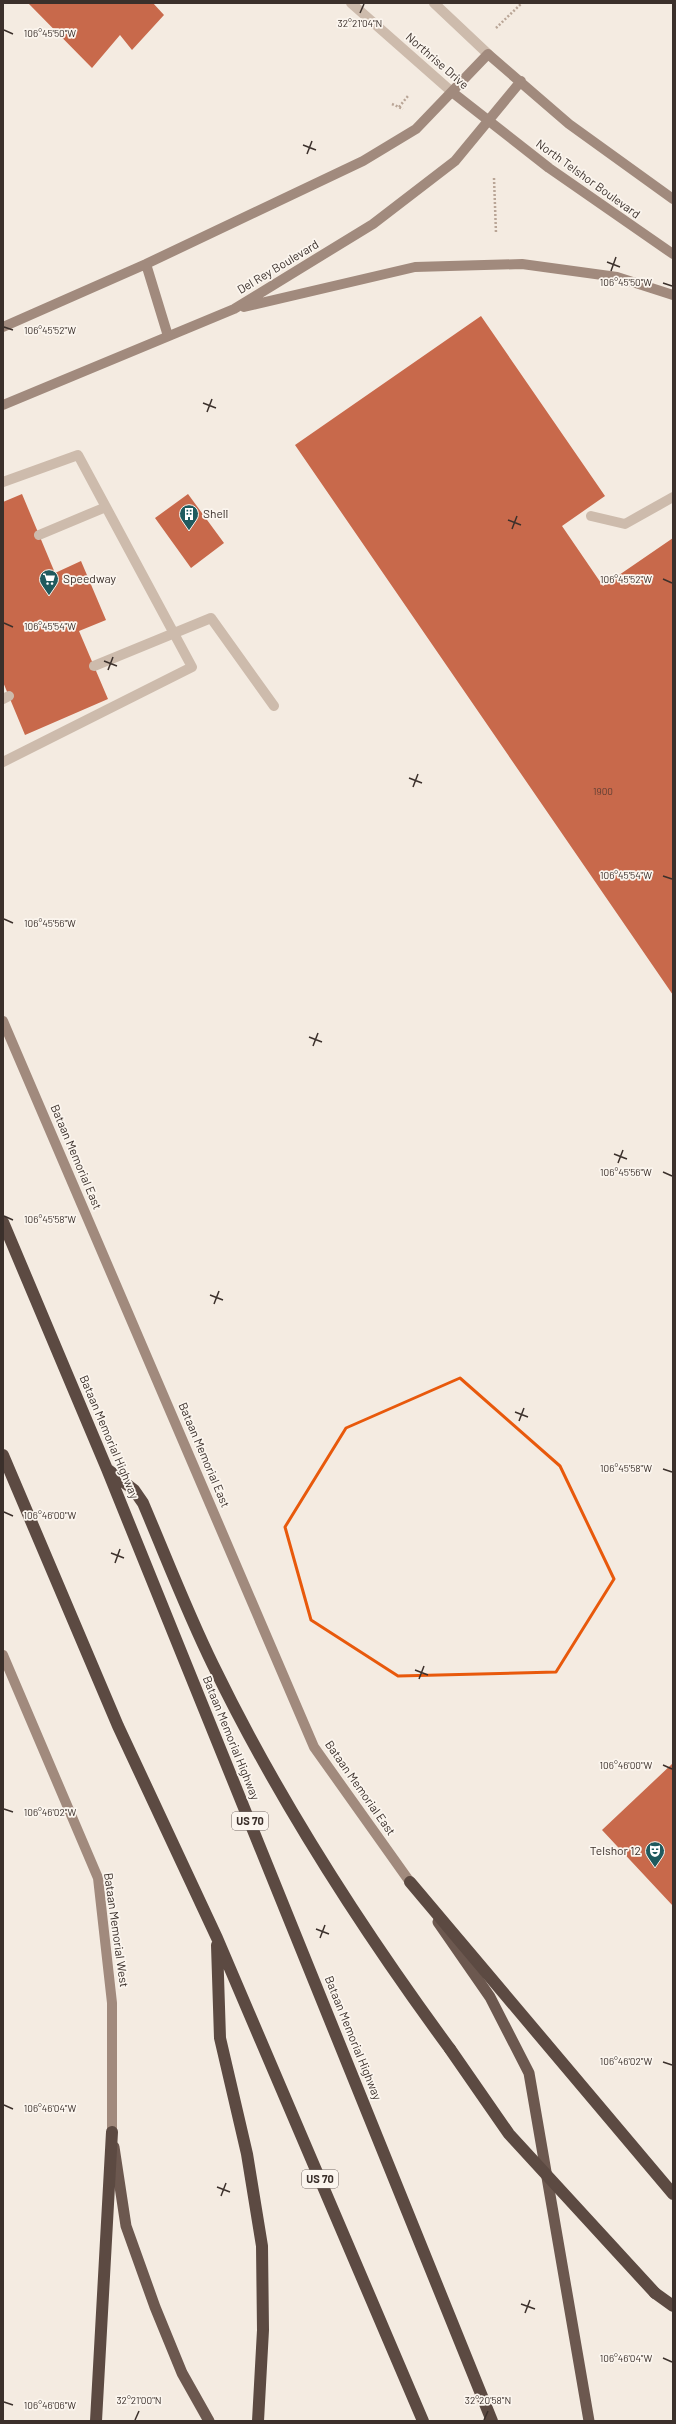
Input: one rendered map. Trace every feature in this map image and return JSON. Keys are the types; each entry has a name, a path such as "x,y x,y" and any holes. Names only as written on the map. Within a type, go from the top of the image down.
{"highway":[{"name":"Bataan Memorial Highway","path":"3,1222 107,1469 492,2421"},
{"name":"US 70","path":"3,1455 118,1726 217,1938 423,2421"},
{"path":"107,1469 134,1490 143,1503 213,1665 246,1730 304,1831 375,1944 509,2134 655,2293 673,2306"},
{"path":"410,1882 673,2194"},
{"path":"410,1882 490,1997 529,2073 589,2421"},
{"path":"217,1938 220,2038 247,2154 262,2246 263,2330 258,2421"},
{"path":"96,2421 112,2132"},
{"path":"112,2132 126,2226 154,2307 182,2373 209,2421"}],"main road":[{"path":"3,327 146,264 363,161 416,129 488,54 569,124 673,200"},
{"name":"Del Rey Boulevard","path":"3,405 234,309 372,224 456,161 521,81"},
{"name":"Northrise Drive","path":"452,92 489,121"},
{"name":"North Telshor Boulevard","path":"489,121 549,168 673,254"},
{"path":"146,264 168,336"},
{"path":"234,309 415,267 522,264 617,277 673,295"},
{"name":"Bataan Memorial East","path":"3,1021 314,1747 410,1882"},
{"name":"Bataan Memorial West","path":"3,1655 98,1878 112,2003 112,2132"}],"street":[{"name":"Northrise Drive","path":"350,3 452,92"},
{"path":"434,3 488,54"},
{"path":"3,482 78,455 192,667 3,762"},
{"path":"591,516 625,524 673,497"},
{"path":"39,535 106,507"},
{"path":"94,666 174,635 212,618 274,706"}],"path":[{"path":"478,44 522,3"},
{"path":"399,107 408,96"},
{"path":"494,178 496,233"}],"highlighted area":[{"path":"460,1378 560,1466 614,1579 556,1672 398,1676 311,1620 285,1527 346,1428"}],"building":[{"path":"28,3 153,3 164,15 132,50 120,35 92,68"},
{"path":"481,316 605,496 562,526 603,586 673,538 673,995 295,445"},
{"name":"Speedway","path":"22,494 55,573 81,561 106,620 79,631 108,699 25,735 3,682 3,502"},
{"name":"Shell","path":"188,494 224,543 191,568 155,518"},
{"name":"Telshor 12","path":"673,1763 673,1906 602,1830"}],"place":[{"name":"Shell","path":"189,531"},
{"name":"Speedway","path":"49,596"},
{"name":"Telshor 12","path":"655,1868"}]}
